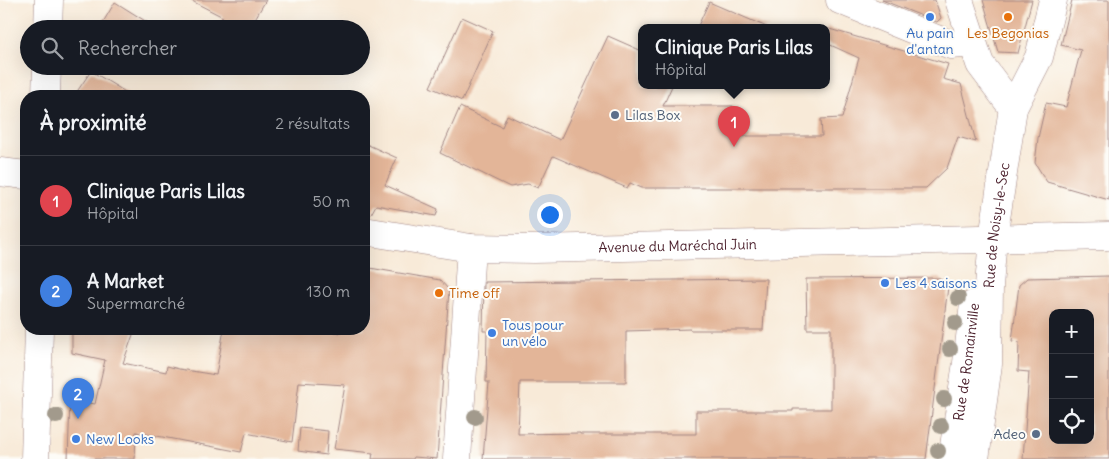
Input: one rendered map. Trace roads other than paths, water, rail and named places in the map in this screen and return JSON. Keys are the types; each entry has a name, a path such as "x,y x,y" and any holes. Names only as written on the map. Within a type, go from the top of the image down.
{"street":[{"path":"48,20 49,0"},
{"path":"840,0 951,45 972,43"},
{"path":"959,0 980,64 1013,108"},
{"name":"Rue de Noisy-le-Sec","path":"975,459 988,364 989,286 993,238 1013,108 1038,57 1053,0"},
{"path":"46,90 47,75"},
{"path":"0,172 20,174"},
{"name":"Avenue du Maréchal Juin","path":"370,232 471,248 1109,236"},
{"name":"Rue de Romainville","path":"952,459 967,363 974,299 993,238"},
{"path":"457,459 471,248"},
{"path":"35,459 39,335"}],"place":[{"name":"Au pain d'antan","path":"930,17"},
{"name":"Les Begonias","path":"1008,17"},
{"name":"Lilas Box","path":"615,115"},
{"name":"Clinique Paris Lilas","path":"734,147"},
{"name":"Les 4 saisons","path":"885,283"},
{"name":"Time off","path":"439,293"},
{"name":"Tous pour un vélo","path":"492,333"},
{"name":"A Market","path":"78,419"},
{"name":"Adeo","path":"1036,434"},
{"name":"New Looks","path":"76,439"}]}
